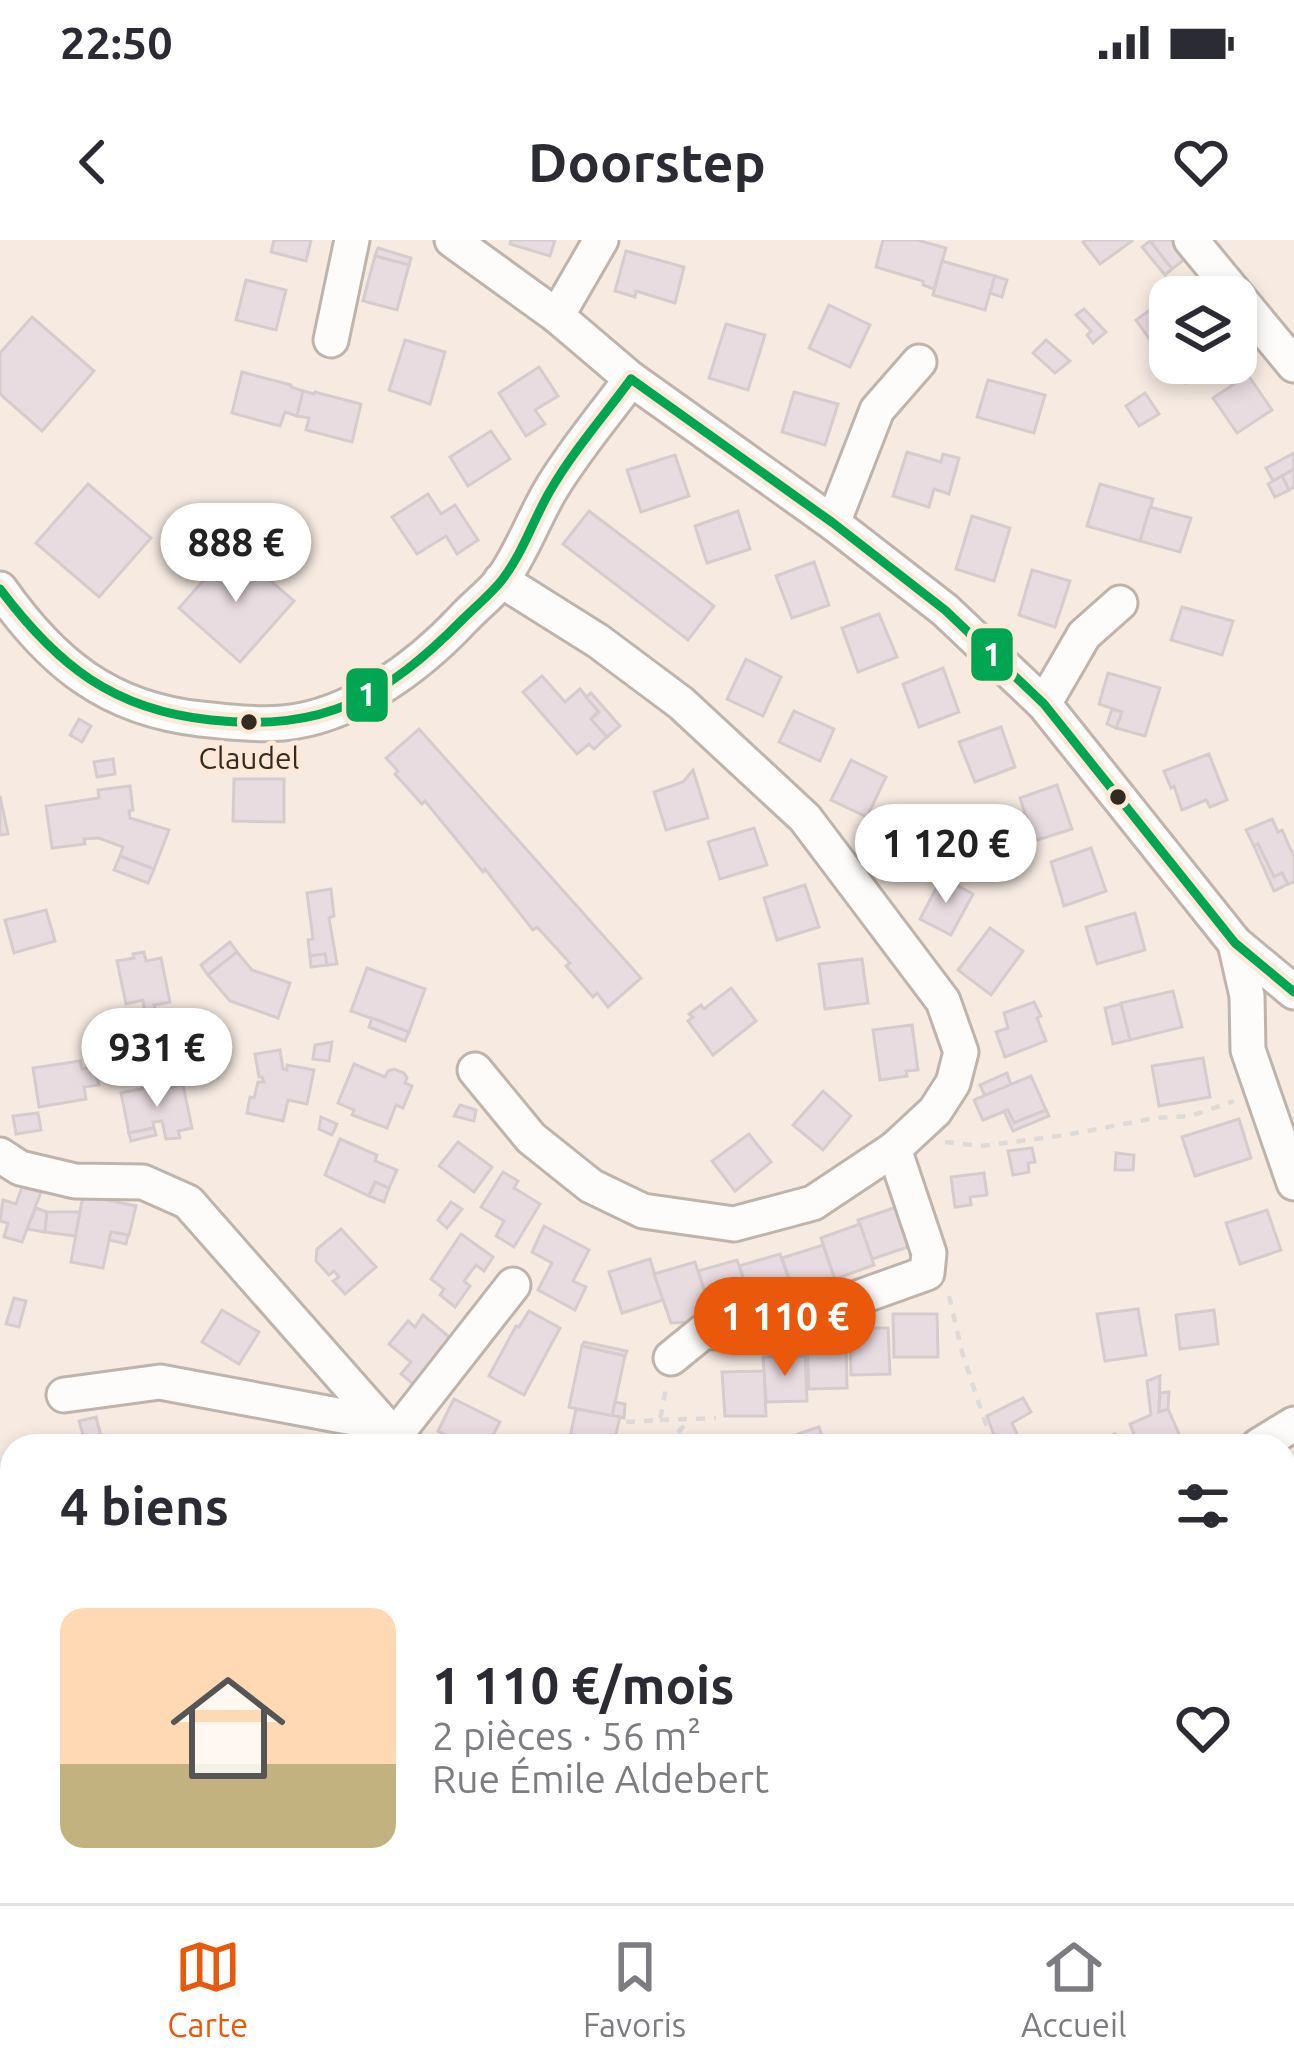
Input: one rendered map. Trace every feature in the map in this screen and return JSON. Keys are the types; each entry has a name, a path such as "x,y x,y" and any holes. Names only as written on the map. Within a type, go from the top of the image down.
{"street":[{"path":"331,340 352,240"},
{"path":"452,240 557,316 631,380 945,610 1044,704 1235,944 1294,992"},
{"path":"557,316 601,240"},
{"path":"1191,240 1294,365"},
{"path":"833,524 877,410 919,362"},
{"path":"0,589 25,625 77,675 106,692 181,717 224,722 283,723 335,711 395,679 440,644 502,580 552,488 631,380"},
{"path":"475,1070 531,1138 591,1186 643,1210 734,1224 813,1203 899,1144 935,1111 953,1083 962,1052 944,1001 805,818 681,703 598,641 502,580"},
{"path":"1044,704 1084,635 1120,603"},
{"path":"1235,944 1247,996 1249,1050 1294,1183"},
{"path":"671,1358 703,1332 752,1331 927,1273 929,1253 899,1144"},
{"path":"0,1155 20,1168 75,1181 143,1182 188,1202 391,1434"},
{"path":"393,1434 513,1285"},
{"path":"64,1395 160,1382 388,1434"}],"path":[{"path":"899,1144 981,1146 1066,1135 1191,1116 1262,1090"},
{"path":"927,1273 948,1288 962,1352 989,1434"},
{"path":"660,1420 671,1358"},
{"path":"626,1422 716,1418"},
{"path":"677,1434 690,1419"}],"building":[{"path":"274,240 311,240 306,261 271,252"},
{"path":"511,240 555,240 550,256 510,244"},
{"path":"883,240 917,240 946,248 934,289 876,267"},
{"path":"1086,240 1132,240 1132,241 1100,264"},
{"path":"1151,240 1175,240 1189,256 1172,269"},
{"path":"1150,241 1172,269 1165,275 1142,247"},
{"path":"378,248 411,258 409,265 375,256"},
{"path":"626,251 684,267 675,303 636,291 635,297 615,291"},
{"path":"375,256 409,265 397,310 363,301"},
{"path":"942,261 995,276 985,310 933,295"},
{"path":"995,276 1007,280 1002,297 990,293"},
{"path":"246,280 286,290 276,330 236,320"},
{"path":"829,305 870,325 850,367 809,348"},
{"path":"1084,309 1106,332 1093,343 1087,335 1091,331 1076,315"},
{"path":"1149,311 1149,338 1136,320"},
{"path":"32,317 94,371 42,431 0,394 0,353"},
{"path":"726,324 765,335 748,390 709,378"},
{"path":"405,340 445,352 430,404 389,390"},
{"path":"1046,340 1070,361 1055,373 1033,353"},
{"path":"539,367 558,396 535,410 545,424 526,436 499,393"},
{"path":"242,372 303,391 297,416 285,412 280,426 232,413"},
{"path":"988,380 1045,395 1034,433 977,417"},
{"path":"1234,384 1254,384 1272,410 1237,433 1213,398"},
{"path":"303,391 361,404 352,442 306,430 309,418 297,416"},
{"path":"794,392 838,404 825,445 782,432"},
{"path":"1145,393 1159,414 1139,426 1126,406"},
{"path":"491,431 510,459 468,486 450,457"},
{"path":"907,452 941,462 943,454 959,458 949,494 934,489 929,507 893,496"},
{"path":"1294,453 1294,469 1273,481 1266,468"},
{"path":"675,455 689,496 641,512 627,470"},
{"path":"1294,469 1294,487 1289,490 1282,476"},
{"path":"1282,476 1289,490 1275,497 1268,484"},
{"path":"88,484 151,538 99,597 36,543"},
{"path":"1100,484 1153,499 1140,541 1087,526"},
{"path":"428,494 441,514 455,505 478,540 457,554 446,536 417,554 392,517"},
{"path":"1150,507 1191,518 1180,552 1140,541"},
{"path":"589,511 714,606 688,640 563,544"},
{"path":"738,511 750,549 707,563 695,526"},
{"path":"972,516 1010,528 994,581 956,569"},
{"path":"232,548 294,601 240,662 179,608"},
{"path":"814,562 829,605 792,618 776,576"},
{"path":"1032,570 1070,581 1055,627 1019,615"},
{"path":"1182,607 1233,621 1222,655 1171,640"},
{"path":"879,614 897,657 858,672 842,628"},
{"path":"746,659 781,677 763,716 727,699"},
{"path":"943,668 959,712 919,727 903,684"},
{"path":"1108,673 1160,688 1145,736 1116,728 1122,712 1099,704"},
{"path":"542,676 565,702 580,689 598,711 591,719 607,737 594,749 589,744 577,754 523,692"},
{"path":"591,693 620,726 607,737 591,719 599,712 586,697"},
{"path":"1112,709 1122,712 1116,728 1107,724"},
{"path":"794,711 834,729 820,761 779,742"},
{"path":"79,719 91,726 82,742 70,735"},
{"path":"1001,727 1015,767 975,782 959,742"},
{"path":"419,729 641,978 608,1007 597,993 593,997 566,966 570,963 537,927 533,930 425,801 422,804 395,774 398,771 386,758"},
{"path":"1209,754 1227,800 1210,807 1206,800 1182,810 1164,771"},
{"path":"113,759 115,774 97,777 94,762"},
{"path":"851,760 886,777 867,817 831,800"},
{"path":"693,770 708,818 666,830 654,792 683,782"},
{"path":"234,779 284,779 284,822 233,821"},
{"path":"1057,785 1072,829 1034,841 1020,798"},
{"path":"130,786 130,818 169,830 154,869 120,856 123,847 99,838 52,848 46,806 99,798 98,790"},
{"path":"0,796 8,834 0,835"},
{"path":"903,813 935,828 913,873 881,856"},
{"path":"1272,819 1294,857 1294,882 1288,884 1282,873 1274,877 1246,830"},
{"path":"754,828 767,865 720,879 708,842"},
{"path":"1258,844 1274,877 1282,873 1288,884 1274,891 1254,846"},
{"path":"1091,848 1106,891 1064,906 1051,862"},
{"path":"120,856 154,869 148,883 114,870"},
{"path":"942,877 973,894 951,935 920,919"},
{"path":"805,885 819,927 777,940 764,898"},
{"path":"331,889 334,916 329,918 337,964 327,965 325,954 310,956 308,940 313,939 307,893"},
{"path":"46,910 55,941 14,953 5,920"},
{"path":"1135,913 1145,950 1097,964 1086,927"},
{"path":"990,928 1023,951 991,995 958,970"},
{"path":"230,942 237,952 208,975 201,965"},
{"path":"144,952 146,961 161,958 170,1002 154,1005 156,1011 145,1013 143,1000 126,1004 117,961"},
{"path":"237,952 252,970 290,983 278,1018 230,1001 208,975"},
{"path":"325,954 327,965 311,967 310,956"},
{"path":"862,959 868,1003 825,1009 819,964"},
{"path":"367,968 425,989 409,1032 351,1011"},
{"path":"731,988 756,1021 713,1055 688,1021 693,1017 689,1014 701,1005 704,1009"},
{"path":"1173,991 1182,1027 1130,1040 1121,1003"},
{"path":"1034,1002 1046,1041 1005,1057 996,1032 1008,1028 1004,1013"},
{"path":"1121,1004 1130,1040 1113,1044 1105,1008"},
{"path":"372,1018 409,1032 405,1041 369,1027"},
{"path":"912,1025 918,1070 880,1080 873,1030"},
{"path":"332,1042 329,1061 313,1059 315,1045"},
{"path":"280,1050 283,1069 287,1065 314,1070 307,1104 288,1100 283,1121 247,1113 258,1082 264,1082 255,1054"},
{"path":"163,1058 166,1082 155,1084 151,1060"},
{"path":"1203,1058 1210,1097 1159,1106 1152,1066"},
{"path":"80,1061 82,1069 94,1067 99,1085 84,1087 86,1099 39,1107 33,1068"},
{"path":"354,1064 385,1077 394,1069 404,1073 405,1083 412,1086 403,1108 396,1105 387,1128 352,1115 354,1110 338,1103"},
{"path":"1007,1073 1011,1085 985,1096 980,1085"},
{"path":"1031,1076 1046,1110 1014,1123 1008,1110 983,1120 974,1100"},
{"path":"183,1085 192,1128 178,1131 180,1138 166,1139 162,1121 153,1122 154,1128 129,1133 121,1093"},
{"path":"823,1091 851,1116 823,1150 793,1125"},
{"path":"460,1105 476,1110 474,1121 454,1116"},
{"path":"1008,1110 1014,1123 1046,1110 1049,1116 1013,1131 1004,1111"},
{"path":"38,1113 41,1130 16,1134 13,1116"},
{"path":"321,1117 337,1124 332,1135 319,1129"},
{"path":"1239,1119 1251,1158 1195,1176 1182,1137"},
{"path":"154,1128 156,1135 131,1141 129,1133"},
{"path":"749,1134 771,1162 735,1191 712,1161"},
{"path":"340,1139 377,1155 375,1161 397,1170 389,1188 375,1182 369,1196 325,1175"},
{"path":"458,1142 492,1167 474,1192 439,1166"},
{"path":"1032,1148 1035,1162 1028,1163 1029,1172 1013,1175 1008,1151"},
{"path":"1116,1153 1134,1155 1133,1170 1115,1170"},
{"path":"503,1172 518,1181 514,1188 540,1204 514,1247 496,1236 504,1221 481,1207"},
{"path":"984,1173 987,1195 970,1197 971,1205 955,1207 951,1177"},
{"path":"375,1182 389,1188 384,1202 369,1196"},
{"path":"22,1187 41,1192 22,1242 4,1237 8,1223 0,1221 3,1200 16,1204"},
{"path":"83,1195 136,1206 129,1235 111,1232 103,1268 71,1262"},
{"path":"451,1202 462,1209 447,1228 438,1220"},
{"path":"900,1206 914,1245 872,1259 858,1220"},
{"path":"36,1208 47,1212 45,1232 27,1229"},
{"path":"1267,1210 1281,1250 1240,1264 1226,1223"},
{"path":"47,1212 80,1212 75,1236 45,1232"},
{"path":"860,1224 874,1265 835,1279 821,1238"},
{"path":"544,1226 589,1250 573,1281 586,1287 575,1310 538,1290 552,1263 532,1252"},
{"path":"341,1229 376,1267 345,1294 333,1281 339,1277 334,1271 329,1275 316,1261 317,1249"},
{"path":"111,1232 128,1235 126,1244 109,1240"},
{"path":"461,1234 493,1257 484,1271 476,1265 464,1281 470,1286 455,1307 431,1279"},
{"path":"823,1245 837,1286 796,1299 782,1258"},
{"path":"780,1254 794,1294 753,1307 739,1266"},
{"path":"650,1259 663,1300 622,1313 609,1272"},
{"path":"737,1260 751,1301 712,1313 698,1271"},
{"path":"695,1262 714,1321 671,1323 654,1274"},
{"path":"14,1298 26,1301 19,1327 6,1324"},
{"path":"1138,1309 1146,1355 1105,1361 1097,1314"},
{"path":"222,1310 259,1332 239,1364 202,1342"},
{"path":"1214,1310 1218,1344 1180,1349 1176,1315"},
{"path":"529,1311 560,1328 524,1395 489,1376"},
{"path":"893,1314 937,1314 938,1357 894,1357"},
{"path":"423,1315 454,1341 417,1387 401,1374 411,1362 389,1344 408,1321 415,1327"},
{"path":"850,1328 888,1328 890,1374 851,1375"},
{"path":"584,1342 627,1351 625,1356 582,1346"},
{"path":"807,1343 846,1343 847,1388 809,1389"},
{"path":"582,1346 625,1356 612,1416 569,1407"},
{"path":"805,1356 807,1401 766,1402 763,1357"},
{"path":"764,1371 766,1416 725,1416 722,1372"},
{"path":"1160,1376 1159,1412 1168,1409 1179,1434 1134,1434 1130,1424 1151,1415 1147,1381"},
{"path":"1169,1392 1168,1409 1159,1412 1160,1393"},
{"path":"1023,1398 1031,1412 1012,1423 1017,1434 994,1434 987,1416"},
{"path":"454,1399 500,1422 494,1434 438,1431"},
{"path":"615,1402 625,1404 624,1418 612,1416"},
{"path":"576,1409 620,1417 616,1434 571,1434"},
{"path":"96,1417 100,1434 83,1434 79,1421"}],"transit line":[{"name":"1","path":"631,379 833,523 945,610 1044,704 1235,943 1294,992"},
{"name":"1","path":"0,589 66,661 116,694 145,706 176,715 251,722 320,714 350,704 407,670 493,590 516,559 559,476 631,379"}],"place":[{"name":"Claudel","path":"249,722"}]}
